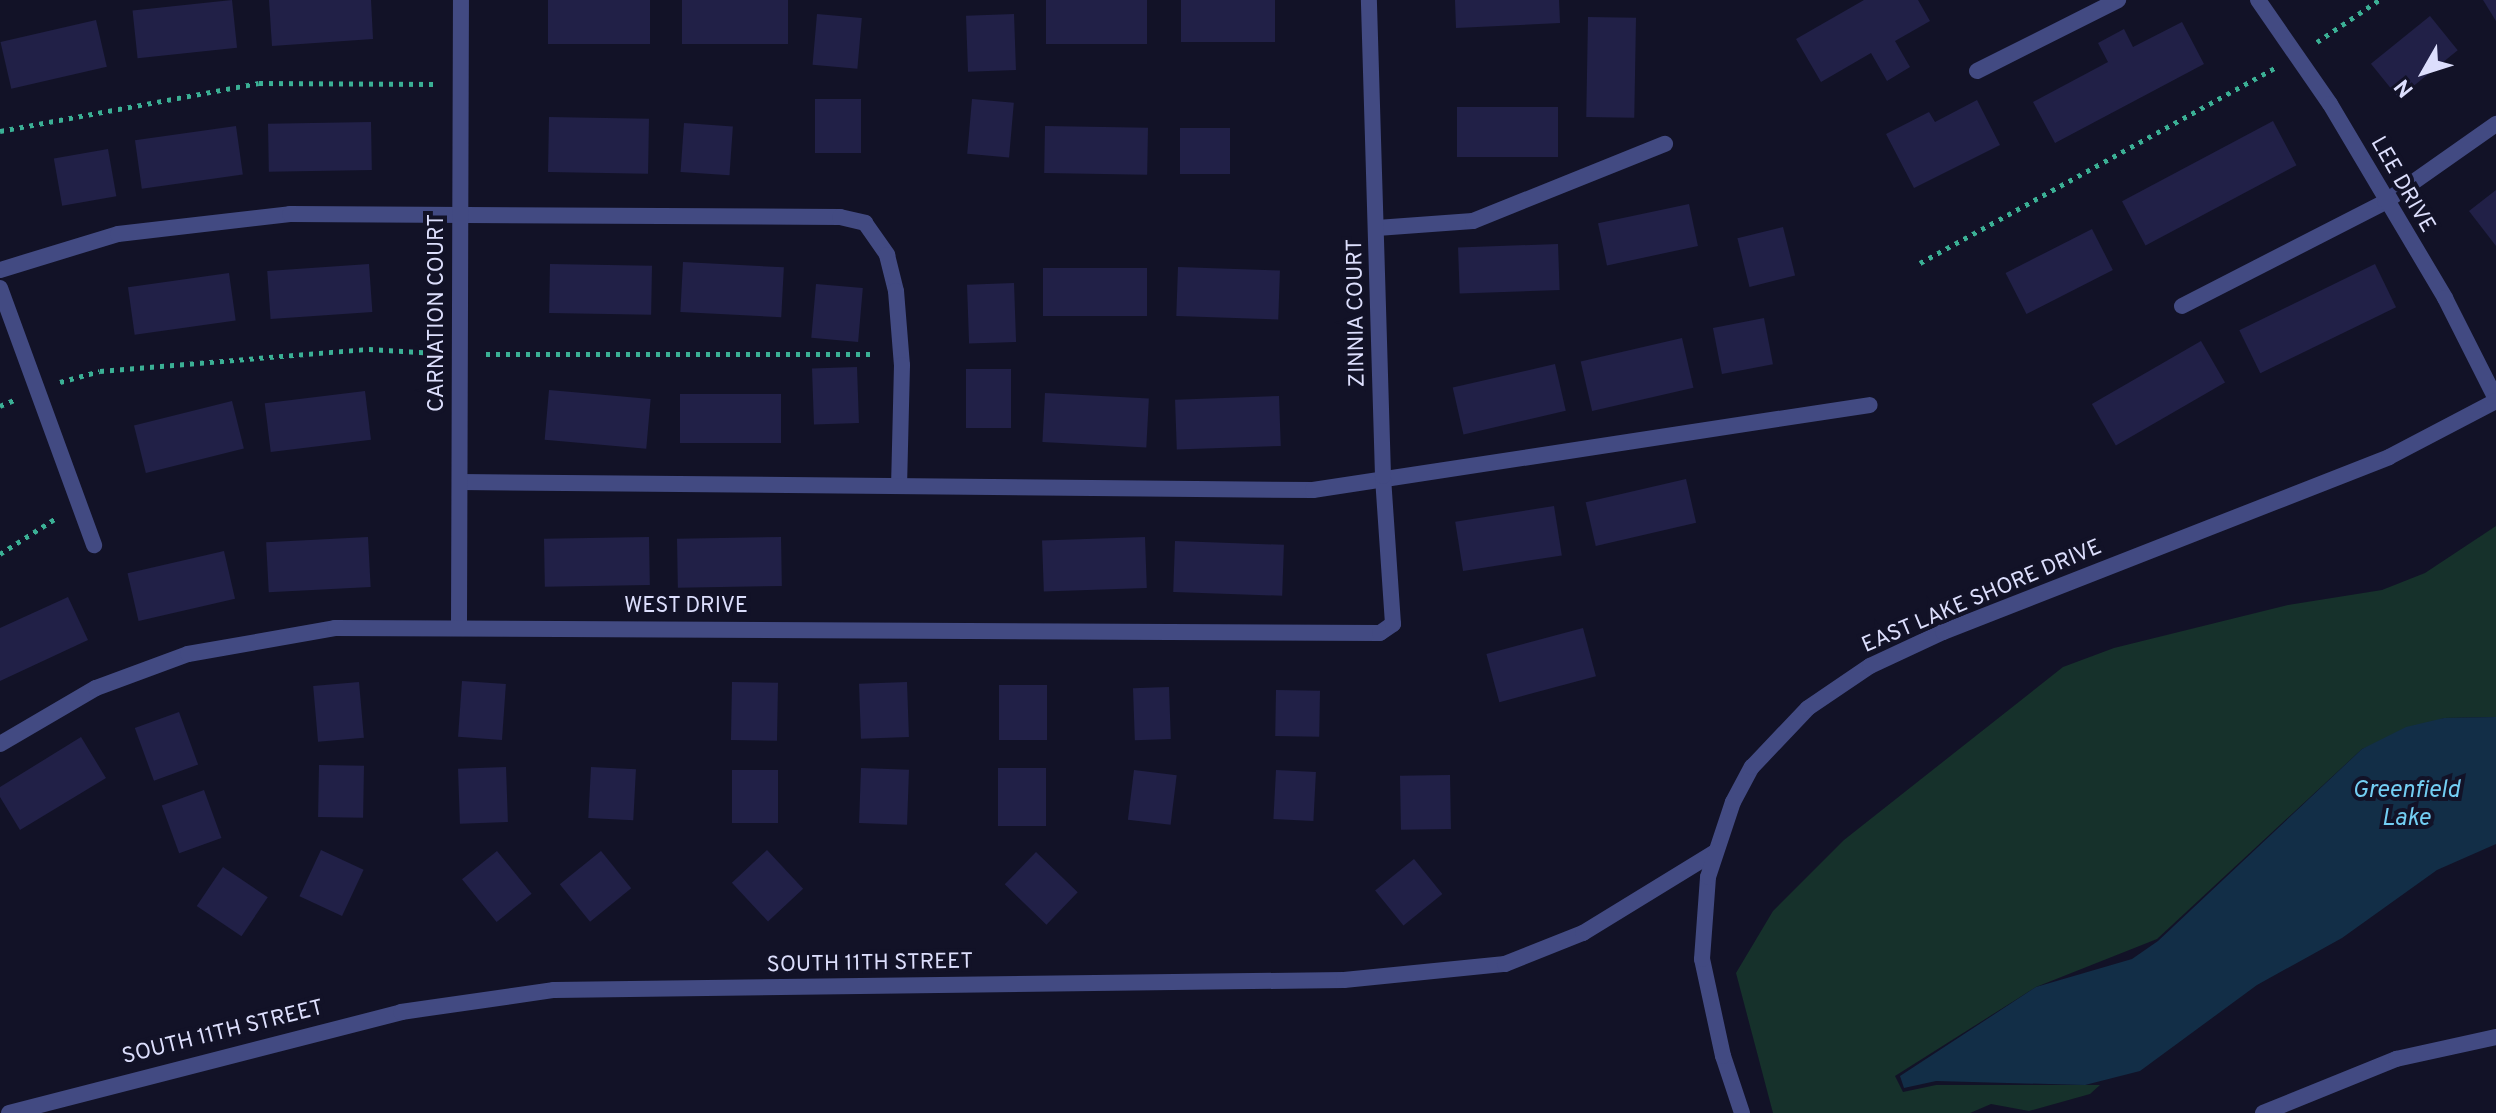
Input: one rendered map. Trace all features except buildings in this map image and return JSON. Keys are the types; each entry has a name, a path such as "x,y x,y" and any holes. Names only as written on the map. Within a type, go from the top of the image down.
{"street":[{"name":"CARNATION COURT","path":"459,625 461,0"},
{"name":"ZINNIA COURT","path":"1369,0 1383,476 1393,624"},
{"path":"1977,71 2118,0"},
{"name":"LEE DRIVE","path":"2258,0 2297,56 2445,298 2496,400"},
{"path":"2182,306 2385,202 2496,124"},
{"path":"1377,228 1473,221 1665,144"},
{"path":"0,270 118,234 290,214 840,217 865,223 887,255 896,291 901,353 899,486"},
{"path":"0,288 94,545"},
{"name":"EAST LAKE SHORE DRIVE","path":"1742,1113 1723,1056 1702,959 1702,924 1715,852 1733,802 1766,749 1808,708 1870,666 2389,457 2496,400"},
{"path":"460,482 1313,490 1383,476 1717,432 1870,405"},
{"name":"WEST DRIVE","path":"0,744 96,688 220,646 335,628 459,625 1244,635 1380,633 1393,624"},
{"name":"SOUTH 11TH STREET","path":"9,1113 401,1012 554,990 1344,980 1505,964 1583,933 1715,852"},
{"path":"2263,1113 2396,1059 2496,1037"}],"path":[{"path":"1920,263 2297,56 2379,0"},
{"path":"0,131 259,83 461,84"},
{"path":"37,389 100,371 337,351 460,354 901,353"},
{"path":"0,554 40,525 80,507"}],"green space":[{"path":"2496,526 2496,717 2444,718 2362,749 2157,939 2036,987 1895,1076 1903,1092 1936,1085 2100,1085 2090,1094 2029,1111 1991,1104 1970,1113 1773,1113 1736,973 1773,911 1844,840 2063,667 2114,648 2288,605 2382,590 2425,573"}],"water":[{"name":"Greenfield Lake","path":"2496,717 2496,844 2437,870 2342,938 2257,985 2140,1071 2085,1085 1936,1081 1904,1088 1900,1076 2036,987 2132,959 2158,941 2362,749 2406,727 2444,718"}]}
